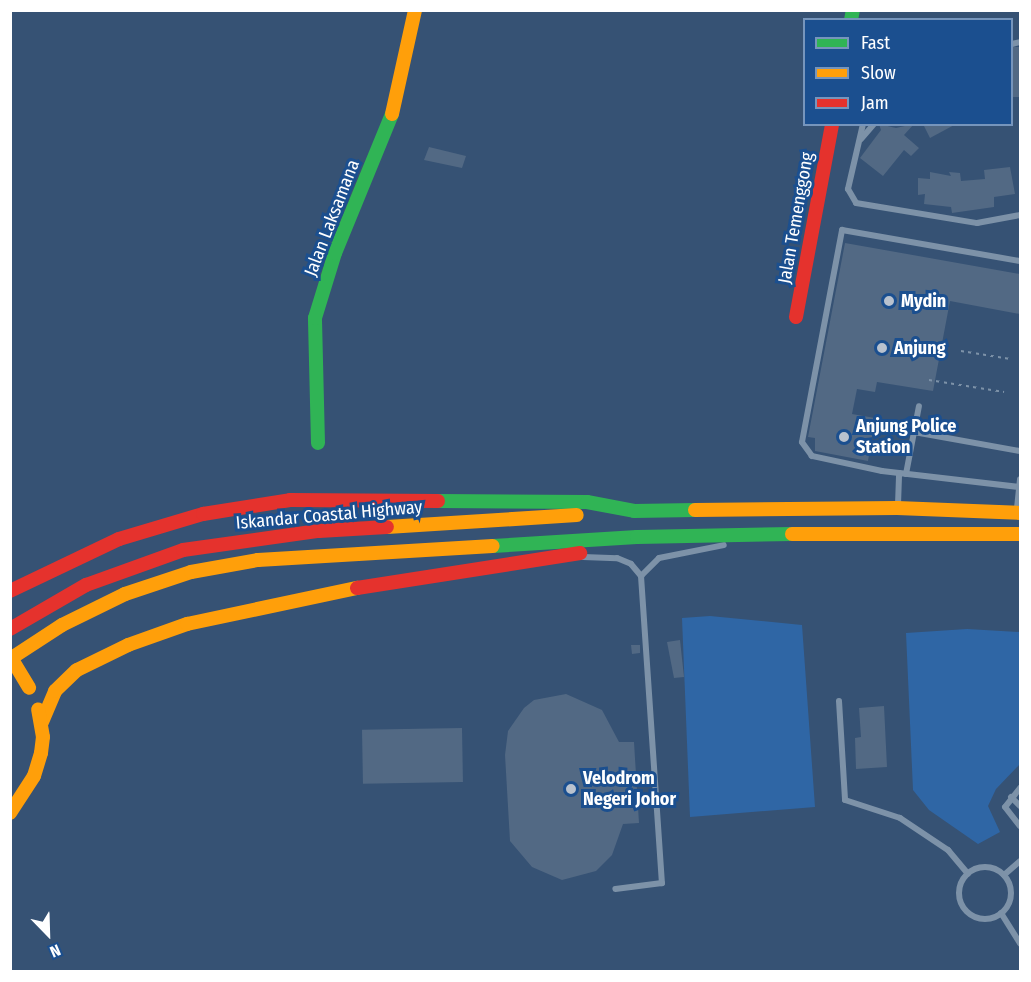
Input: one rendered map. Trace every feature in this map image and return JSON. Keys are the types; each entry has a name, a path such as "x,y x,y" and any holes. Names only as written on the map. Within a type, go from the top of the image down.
{"main road":[{"name":"Jalan Laksamana","path":"318,443 315,318 335,253 394,110 415,10"},
{"name":"Jalan Temenggong","path":"796,317 832,126"},
{"path":"10,591 119,539 249,505 301,500 587,502 634,511 897,508 1018,513"},
{"name":"Iskandar Coastal Highway","path":"10,629 86,585 183,550 231,541 319,531 634,511"},
{"name":"Iskandar Coastal Highway","path":"10,657 62,625 118,597 155,582 225,565 326,553 626,538 753,534 1020,534"},
{"path":"10,813 34,776 41,753 42,722 55,691 77,670 128,645 177,627 272,604 603,550 626,538"},
{"path":"10,657 29,688 42,722"}],"lane":[{"path":"863,126 848,189 856,202 977,223 1020,215"},
{"path":"861,139 872,126"},
{"path":"1019,487 902,474 812,456 802,442 840,232 848,229 1020,261"},
{"path":"897,508 902,474 919,406"},
{"path":"914,432 1020,451"},
{"path":"1018,513 1020,479"},
{"path":"641,576 659,558 703,552 753,534"},
{"path":"574,554 617,558 631,564 641,576 662,883 615,889"},
{"path":"839,701 845,800 900,818 945,848 968,874"},
{"path":"1020,788 1005,807 1020,826"},
{"path":"1011,797 1020,806"},
{"path":"1004,875 1020,861"},
{"path":"988,867 1004,875 1011,893 1001,913 985,918 965,909 959,890 968,874 988,867"},
{"path":"1001,913 1020,944"}],"path":[{"path":"961,351 1010,359"},
{"path":"929,380 1004,392"}],"shaded area":[{"path":"710,616 802,625 815,807 690,817 682,618"},
{"path":"967,629 1020,632 1020,764 996,789 988,806 1000,832 978,844 929,810 913,790 906,633"}],"building":[{"path":"1013,47 1020,47 1020,97 1013,97"},
{"path":"880,126 896,128 912,126 904,135 919,148 911,156 904,150 883,176 860,158 881,130"},
{"path":"924,126 952,126 930,138"},
{"path":"429,147 466,156 462,168 424,160"},
{"path":"1010,167 1015,194 994,197 994,207 952,213 951,207 924,204 925,194 918,195 918,178 930,179 930,172 951,176 949,172 960,173 961,181 985,179 984,170"},
{"name":"Anjung","path":"845,243 1020,274 1020,314 950,301 933,391 877,382 875,392 857,389 852,414 875,418 868,461 815,451 815,438 808,437"},
{"path":"680,640 684,677 674,678 667,642"},
{"path":"631,645 640,645 640,653 632,654"},
{"name":"Velodrom Negeri Johor","path":"566,694 602,710 619,742 634,742 639,823 623,824 612,855 596,871 562,880 532,867 510,841 505,755 508,731 524,708 534,700"},
{"path":"884,706 887,767 856,769 855,738 861,737 859,708"},
{"path":"462,728 463,782 363,784 362,730"}],"traffic: fast":[{"path":"851,18 853,10"},
{"path":"318,443 315,318 335,253 392,114"},
{"path":"438,501 587,502 634,511 695,510"},
{"path":"493,546 637,537 792,534"}],"traffic: slow":[{"path":"392,114 415,10"},
{"path":"695,510 897,508 1020,513"},
{"path":"387,527 577,515"},
{"path":"792,534 1020,534"},
{"path":"10,659 62,625 125,594 191,572 258,560 493,546"},
{"path":"42,722 55,691 77,670 128,645 187,624 357,588"},
{"path":"10,656 29,688"},
{"path":"10,813 34,776 41,753 43,737 38,709"}],"traffic: jam":[{"path":"796,317 832,126"},
{"path":"10,591 119,539 203,514 290,500 438,501"},
{"path":"10,629 86,585 183,550 319,531 387,527"},
{"path":"357,588 580,553"}],"place":[{"name":"Mydin","path":"889,301"},
{"name":"Anjung","path":"882,348"},
{"name":"Anjung Police Station","path":"844,437"},
{"name":"Velodrom Negeri Johor","path":"571,789"}]}
